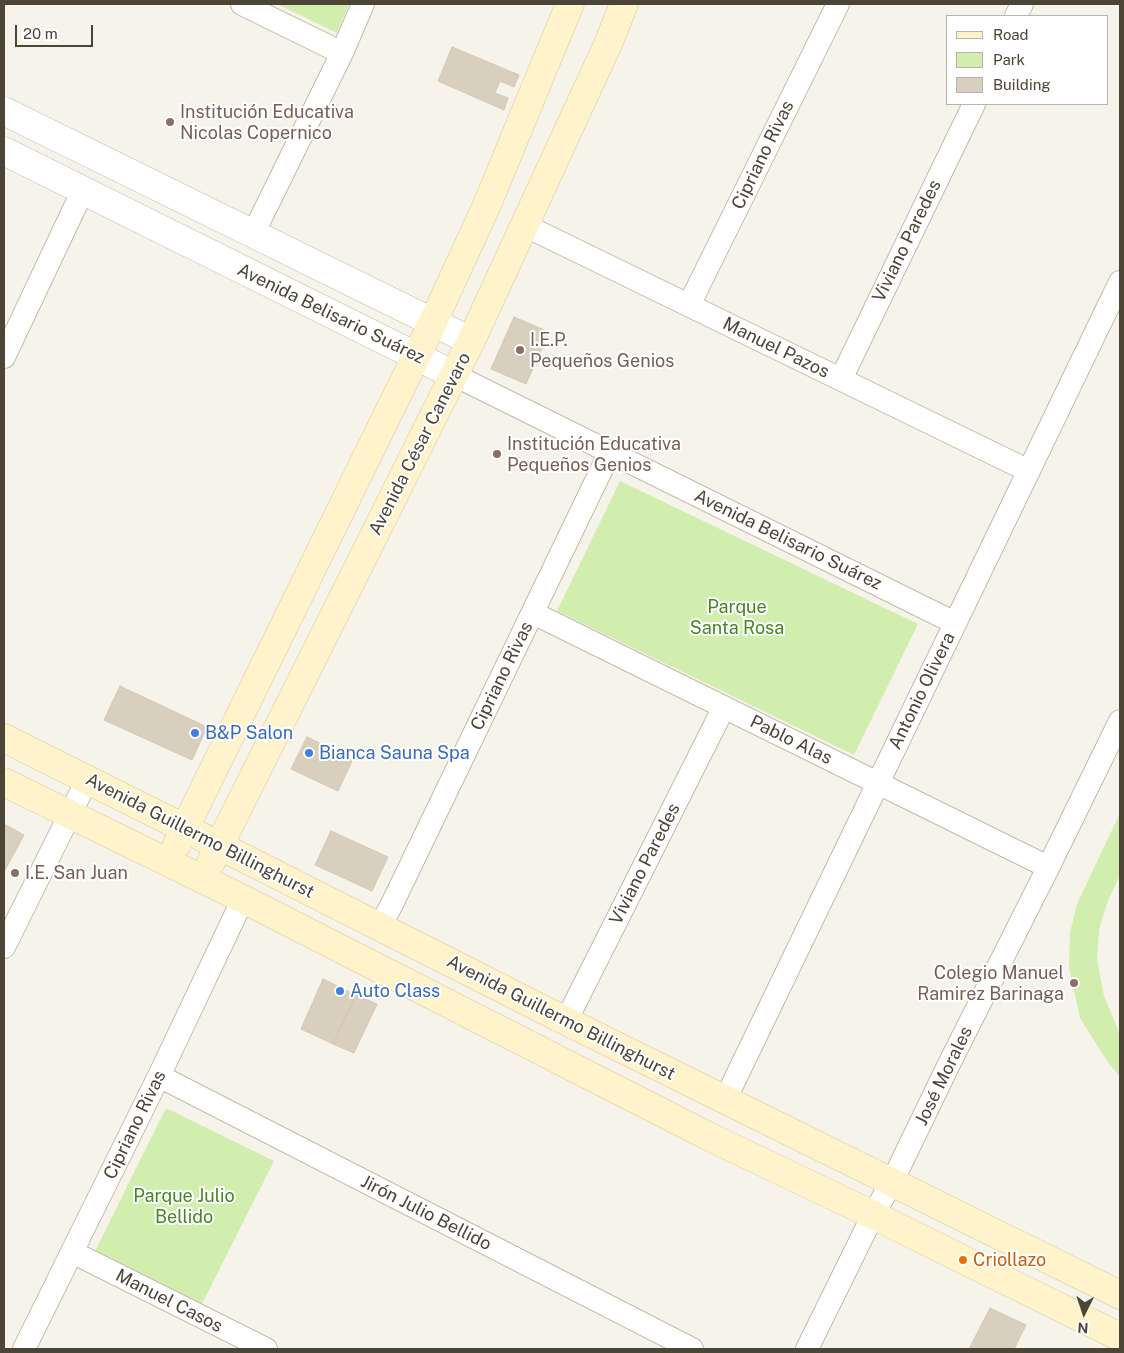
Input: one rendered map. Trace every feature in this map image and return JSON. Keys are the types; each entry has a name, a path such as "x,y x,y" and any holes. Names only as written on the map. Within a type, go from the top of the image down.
{"main road":[{"path":"168,862 416,356 486,207 570,4"},
{"name":"Avenida César Canevaro","path":"203,879 471,341 608,44 624,4"},
{"name":"Avenida Guillermo Billinghurst","path":"4,738 566,1021 1120,1295"},
{"name":"Avenida Guillermo Billinghurst","path":"4,782 243,899 708,1136 874,1215 1120,1337"}],"street":[{"path":"242,4 342,53"},
{"path":"253,234 342,53 363,4"},
{"name":"Cipriano Rivas","path":"689,305 838,4"},
{"name":"Viviano Paredes","path":"840,379 974,105"},
{"path":"4,111 471,341"},
{"name":"Avenida Belisario Suárez","path":"4,151 955,623"},
{"path":"4,357 83,190"},
{"name":"Manuel Pazos","path":"524,225 1029,471"},
{"name":"Antonio Olivera","path":"725,1100 1120,282"},
{"name":"Cipriano Rivas","path":"380,926 610,452"},
{"name":"Pablo Alas","path":"533,613 1048,868"},
{"name":"Viviano Paredes","path":"566,1021 724,707"},
{"name":"José Morales","path":"807,1349 892,1182 1120,721"},
{"path":"4,947 87,780"},
{"name":"Cipriano Rivas","path":"24,1349 159,1076 243,899"},
{"name":"Jirón Julio Bellido","path":"159,1076 692,1349"},
{"name":"Manuel Casos","path":"72,1252 266,1349"}],"green space":[{"path":"277,4 349,4 337,33"},
{"name":"Parque Santa Rosa","path":"620,481 918,624 854,755 557,611"},
{"path":"1120,813 1120,875 1107,903 1099,930 1097,959 1104,996 1120,1034 1120,1077 1107,1061 1080,1018 1069,967 1070,933 1077,904"},
{"name":"Parque Julio Bellido","path":"166,1108 274,1161 202,1304 95,1251"}],"building":[{"path":"452,47 519,75 514,87 500,81 495,93 508,98 504,110 438,81"},
{"name":"I.E.P. Pequeños Genios","path":"514,317 549,332 526,384 491,369"},
{"path":"120,686 207,727 192,760 104,720"},
{"path":"307,737 353,759 338,791 291,769"},
{"path":"4,824 24,835 4,872"},
{"path":"331,831 388,857 372,891 315,865"},
{"path":"323,979 356,995 333,1044 301,1029"},
{"path":"356,995 377,1004 354,1053 333,1044"},
{"path":"990,1308 1026,1325 1014,1349 969,1349"}],"place":[{"name":"Institución Educativa Nicolas Copernico","path":"170,122"},
{"name":"I.E.P. Pequeños Genios","path":"520,350"},
{"name":"Institución Educativa Pequeños Genios","path":"497,454"},
{"name":"B&P Salon","path":"195,733"},
{"name":"Bianca Sauna Spa","path":"309,753"},
{"name":"I.E. San Juan","path":"15,873"},
{"name":"Colegio Manuel Ramirez Barinaga","path":"1074,983"},
{"name":"Auto Class","path":"340,991"},
{"name":"Criollazo","path":"963,1260"}]}
